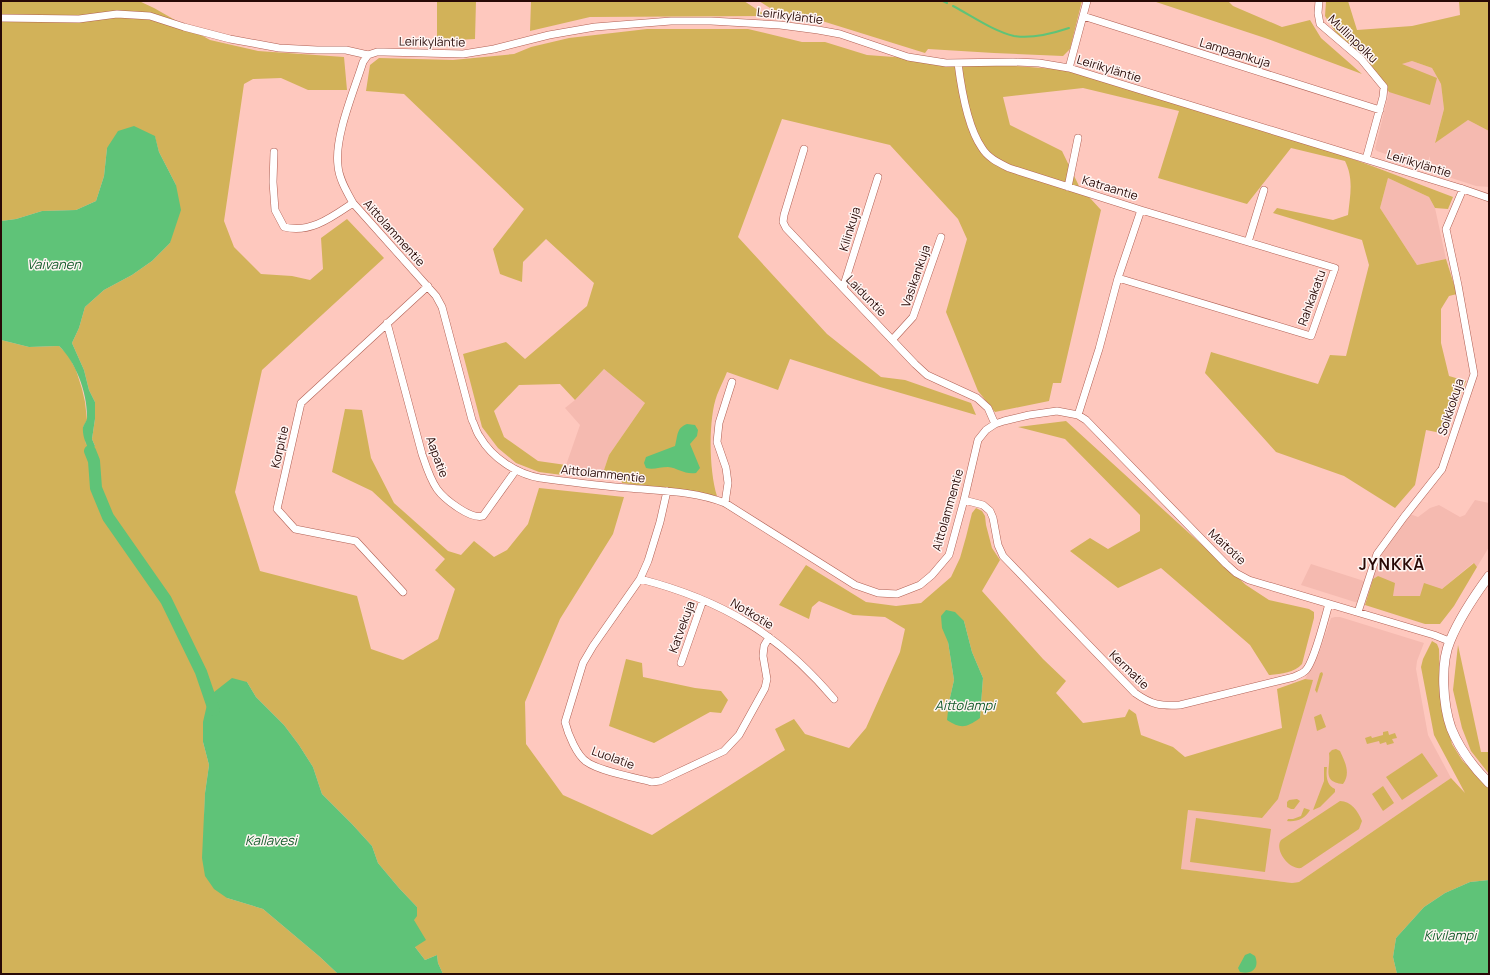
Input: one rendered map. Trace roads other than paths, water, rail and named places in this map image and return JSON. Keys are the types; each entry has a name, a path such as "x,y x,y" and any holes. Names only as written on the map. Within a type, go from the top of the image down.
{"main road":[{"path":"1489,576 1473,598 1450,641 1445,661 1444,683 1451,727 1461,747 1489,783"}],"street":[{"path":"1069,68 1087,1"},
{"name":"Mullinpolku","path":"1319,1 1318,13 1320,24 1361,59 1384,87 1380,110 1366,159"},
{"name":"Leirikyläntie","path":"1,18 79,19 117,14 150,16 230,39 279,48 346,50 368,55 377,52 463,54 494,49 549,35 595,27 671,21 711,21 780,25 840,34 908,57 946,63 1039,63 1069,68 1489,198"},
{"name":"Lampaankuja","path":"1083,16 1380,110"},
{"name":"Aittolammentie","path":"368,55 363,62 342,128 338,147 338,166 344,187 353,203 428,286 442,307 472,420 479,436 488,448 516,470 529,476 540,478 710,497 725,503 855,585 878,593 897,594 920,585 932,576 949,555 978,440 986,430 995,424 1029,415"},
{"name":"Katraantie","path":"958,63 971,127 982,148 990,157 1009,168 1141,210 1118,278 1078,415"},
{"path":"1068,187 1078,138"},
{"name":"Laiduntie","path":"804,149 784,215 783,222 786,228 915,364 927,375 977,398 988,408 995,424"},
{"path":"274,152 273,182 275,210 284,227 292,229 309,228 323,222 353,203"},
{"name":"Kilinkuja","path":"843,288 878,177"},
{"name":"Soikkokuja","path":"1358,612 1377,554 1442,469 1474,374 1446,229 1463,189"},
{"path":"1248,242 1264,190"},
{"name":"Rahkakatu","path":"1118,278 1311,336 1335,268 1141,210"},
{"name":"Vasikankuja","path":"893,340 913,317 941,237"},
{"name":"Korpitie","path":"404,592 356,541 295,529 278,509 301,403 428,286"},
{"name":"Aapatie","path":"387,323 422,454 428,472 437,489 455,505 478,518 483,516 516,470"},
{"path":"725,503 728,483 726,468 717,442 719,423 732,382"},
{"name":"Maitotie","path":"1029,415 1057,411 1078,415 1086,420 1226,564 1236,573 1249,580 1450,641"},
{"name":"Luolatie","path":"667,491 660,522 648,561 640,580 593,646 583,663 565,722 567,730 580,757 588,763 652,782 660,781 724,751 738,735 765,688 767,679 763,656 764,646 769,637"},
{"name":"Kermatie","path":"964,500 983,505 990,511 993,518 998,545 1003,556 1135,693 1147,701 1162,706 1180,705 1294,677 1305,671 1315,648 1329,604"},
{"name":"Notkotie","path":"640,580 671,588 703,600 752,624 786,650 834,699"},
{"name":"Katvekuja","path":"681,663 703,600"}],"water":[{"name":"Vaivanen","path":"134,126 155,136 159,152 176,185 181,210 170,243 152,261 132,275 104,290 85,307 79,328 72,343 84,370 89,390 95,402 95,419 92,439 95,446 90,451 83,433 83,427 87,419 87,409 83,389 76,370 65,353 59,346 29,347 1,340 1,221 16,219 42,211 76,210 96,201 104,176 107,148 118,131"},
{"path":"687,424 695,425 698,430 697,436 690,444 700,468 696,473 688,473 668,467 651,469 646,468 644,463 646,457 675,446 679,430"},
{"name":"Aittolampi","path":"946,610 955,612 964,621 972,652 983,678 980,718 971,724 964,726 956,725 947,720 954,680 948,642 942,628 941,616"},
{"name":"Kallavesi","path":"232,678 247,682 256,697 284,725 313,767 322,794 372,846 378,863 417,907 417,916 414,920 426,940 415,947 425,960 437,955 438,963 443,974 338,974 263,909 227,898 214,889 205,876 202,858 205,793 209,765 203,742 203,722 209,696"},
{"name":"Kivilampi","path":"1489,880 1489,974 1397,974 1393,957 1396,938 1424,907 1445,893 1470,882"},
{"path":"1250,953 1255,956 1256,967 1254,970 1248,972 1240,972 1238,968 1245,955"}],"waterway":[{"path":"943,1 947,3"},
{"path":"953,6 990,27 1014,36 1021,37 1049,34 1069,28"},
{"path":"90,451 94,461 96,488 108,517 166,600 201,672 214,710"}],"district":[{"name":"JYNKKÄ","path":"1392,564"}]}
